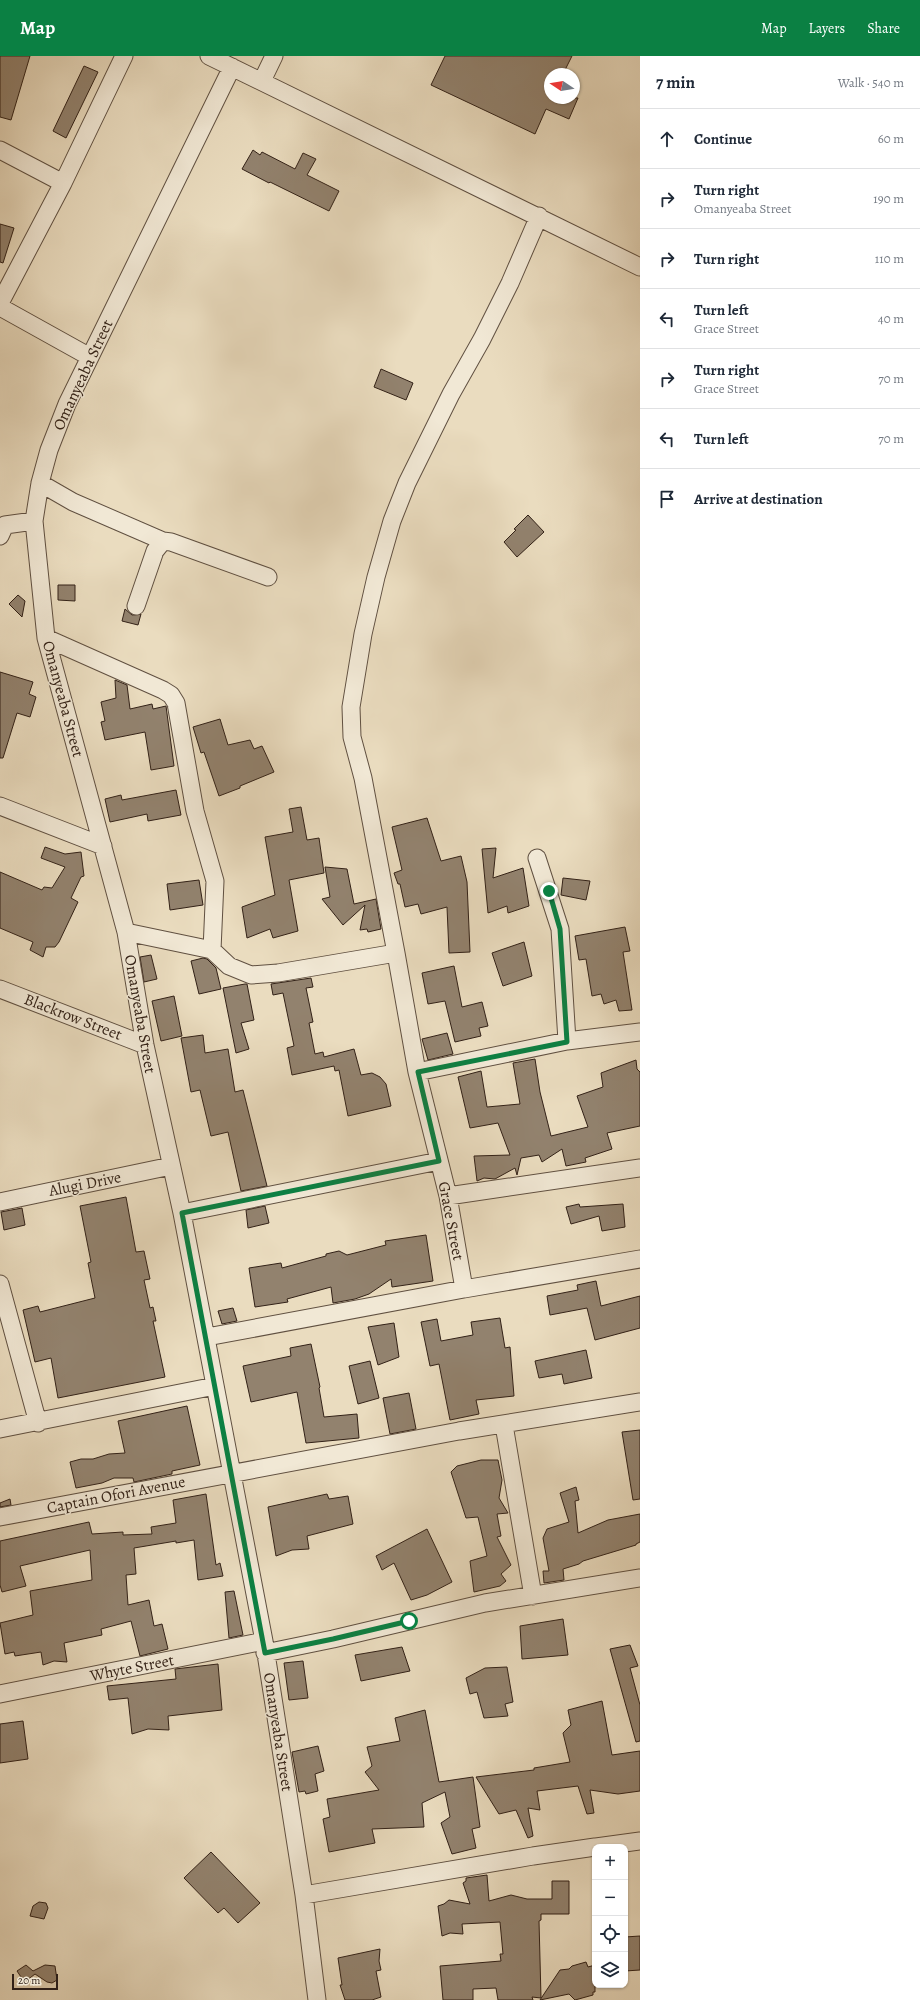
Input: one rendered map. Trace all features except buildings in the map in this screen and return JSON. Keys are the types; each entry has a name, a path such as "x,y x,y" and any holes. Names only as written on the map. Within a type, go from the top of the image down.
{"street":[{"path":"0,303 63,183 124,56"},
{"path":"209,56 539,216 640,267"},
{"path":"262,81 274,56"},
{"name":"Omanyeaba Street","path":"232,67 67,404 49,450 40,483 34,521 46,638 104,846 126,932 145,1045 182,1213 207,1337 264,1647 304,1895 317,2000"},
{"path":"0,150 63,183"},
{"name":"Grace Street","path":"464,1289 448,1196 418,1072 363,778 352,737 351,707 363,634 378,570 392,521 407,482 447,401 486,332 510,283 539,216"},
{"path":"0,307 90,357"},
{"path":"40,483 73,502 163,541 171,542 268,578"},
{"path":"2,529 34,521"},
{"path":"136,606 155,551 163,541"},
{"path":"46,638 164,690 171,695 176,703 194,811 216,881 212,950"},
{"path":"0,806 104,846"},
{"path":"537,858 560,929 567,1042"},
{"path":"126,932 212,950 228,966 251,975 278,973 396,953"},
{"name":"Blackrow Street","path":"0,989 145,1045"},
{"path":"418,1072 567,1042 640,1032"},
{"path":"182,1213 439,1161"},
{"name":"Alugi Drive","path":"0,1202 171,1166"},
{"path":"448,1196 640,1168"},
{"path":"207,1337 464,1289 640,1259"},
{"path":"0,1284 38,1423"},
{"path":"0,1429 38,1423 215,1386"},
{"name":"Captain Ofori Avenue","path":"0,1517 459,1431 640,1402"},
{"path":"504,1425 533,1596"},
{"name":"Whyte Street","path":"0,1694 264,1647 333,1639 485,1603 640,1578"},
{"path":"618,1844 640,1841"},
{"path":"304,1895 532,1856 592,1847"}],"route":[{"path":"409,1621 265,1653 207,1337 182,1213 439,1161 418,1072 567,1042 560,929 549,891"}]}
